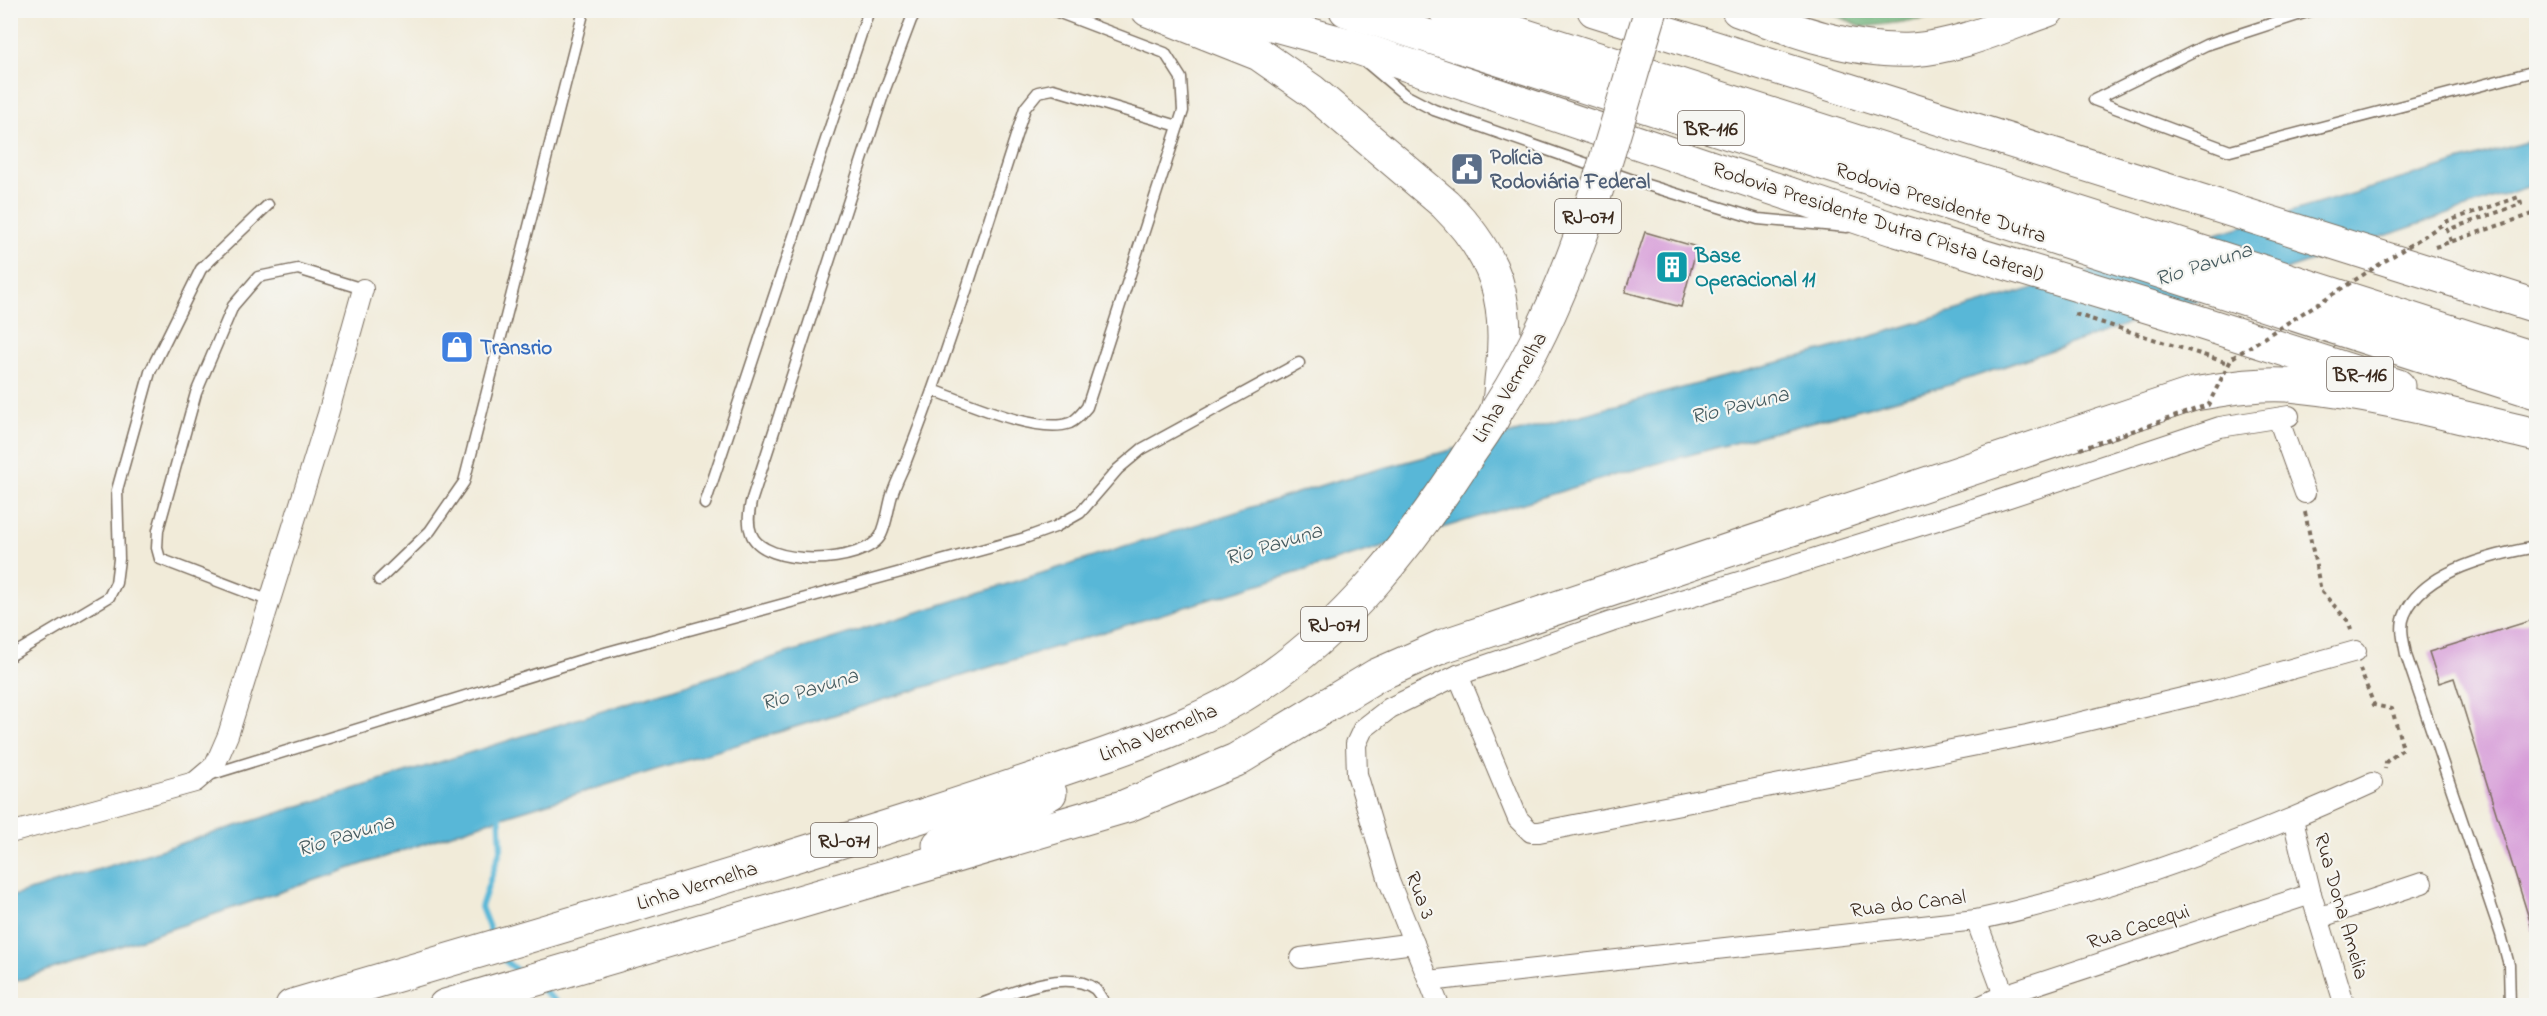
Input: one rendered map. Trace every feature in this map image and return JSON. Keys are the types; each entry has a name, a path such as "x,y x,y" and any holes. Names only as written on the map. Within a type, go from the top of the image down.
{"highway":[{"name":"RJ-071","path":"1148,10 1259,54 1312,92 1446,204 1479,242 1498,283 1503,304 1504,356 1497,410"},
{"name":"Rodovia Presidente Dutra (Pista Lateral)","path":"1221,10 1352,46 1893,229 2183,317 2536,434"},
{"name":"Rodovia Presidente Dutra","path":"1346,10 2536,392"},
{"name":"Rodovia Presidente Dutra","path":"1445,10 2142,231 2536,359"},
{"name":"Linha Vermelha","path":"292,1005 474,953 902,822 1146,740 1194,721 1259,686 1331,628 1371,584 1425,516 1532,354 1565,278 1651,10"},
{"path":"1738,10 1829,39 1867,47 1912,50 1964,39 2048,10"},
{"path":"1596,11 2536,306"},
{"path":"849,887 1126,806 1236,760 1377,675 1443,646 2194,394 2236,387 2298,386 2382,400 2536,434"},
{"path":"849,887 1091,773 1146,740"},
{"name":"RJ-071","path":"446,1005 849,887"}],"street":[{"path":"10,833 195,782 205,776 215,765 228,735 270,601 363,289"},
{"name":"Rua 3","path":"1439,1005 1389,880 1364,800 1355,757 1356,744 1363,729 1390,708 1458,675 1611,622 1979,507 2220,427 2283,417 2305,493"},
{"path":"1458,675 1518,819 1531,832 1539,832 2027,735 2216,690 2356,651"},
{"name":"Rua do Canal","path":"1429,981 1976,920 2065,899 2293,819 2372,783"},
{"name":"Rua Dona Amelia","path":"2293,819 2311,894 2345,1005"},
{"path":"2318,918 2422,883"},
{"name":"Rua Cacequi","path":"1981,1005 2006,1000 2311,894"},
{"path":"1976,920 2006,1000"},
{"path":"1301,958 1414,943"}],"lane":[{"path":"379,580 430,531 464,482 584,10"},
{"path":"705,504 869,10"},
{"path":"917,10 911,20 885,89 751,502 748,517 751,535 760,546 775,554 808,558 846,555 871,545 880,536 892,494 933,390 1025,108 1038,92 1053,89 1178,126"},
{"path":"933,390 1032,424 1058,426 1072,423 1081,415 1087,407 1183,111 1181,78 1165,53 1052,10"},
{"path":"2313,10 2206,45 2094,100 2230,151 2536,71"},
{"path":"10,656 110,597 116,583 119,558 117,490 150,372 201,269 268,205"},
{"path":"270,601 160,559 157,548 158,530 196,393 234,306 258,277 297,269 363,289"},
{"path":"205,776 601,654 1025,538 1055,527 1080,513 1118,469 1142,449 1299,363"},
{"path":"2510,1005 2509,965 2501,935 2406,655 2402,632 2404,615 2420,591 2450,572 2506,552 2536,547"},
{"path":"976,1005 1040,983 1075,983 1096,990 1106,1005"}],"path":[{"path":"2080,449 2208,405 2232,358 2448,221 2519,197 2521,204 2447,230 2451,241"},
{"path":"2431,248 2536,213"},
{"path":"2130,332 2231,364"}],"green space":[{"path":"1824,11 1987,11 1864,27"}],"water":[{"name":"Rio Pavuna","path":"2536,139 2536,184 1953,384 1611,476 499,818 11,983 10,897 1332,482 1839,346"}],"building":[{"name":"Base Operacional 11","path":"1645,232 1697,247 1681,307 1625,292"},
{"path":"2536,619 2536,930 2533,931 2454,678 2439,683 2429,652"}],"waterway":[{"path":"493,938 481,907 501,848 499,809"},
{"path":"499,956 519,972"},
{"path":"541,989 562,1006"}],"place":[{"name":"Polícia Rodoviária Federal","path":"1467,169"},
{"name":"Base Operacional 11","path":"1672,267"},
{"name":"Transrio","path":"457,347"}]}
